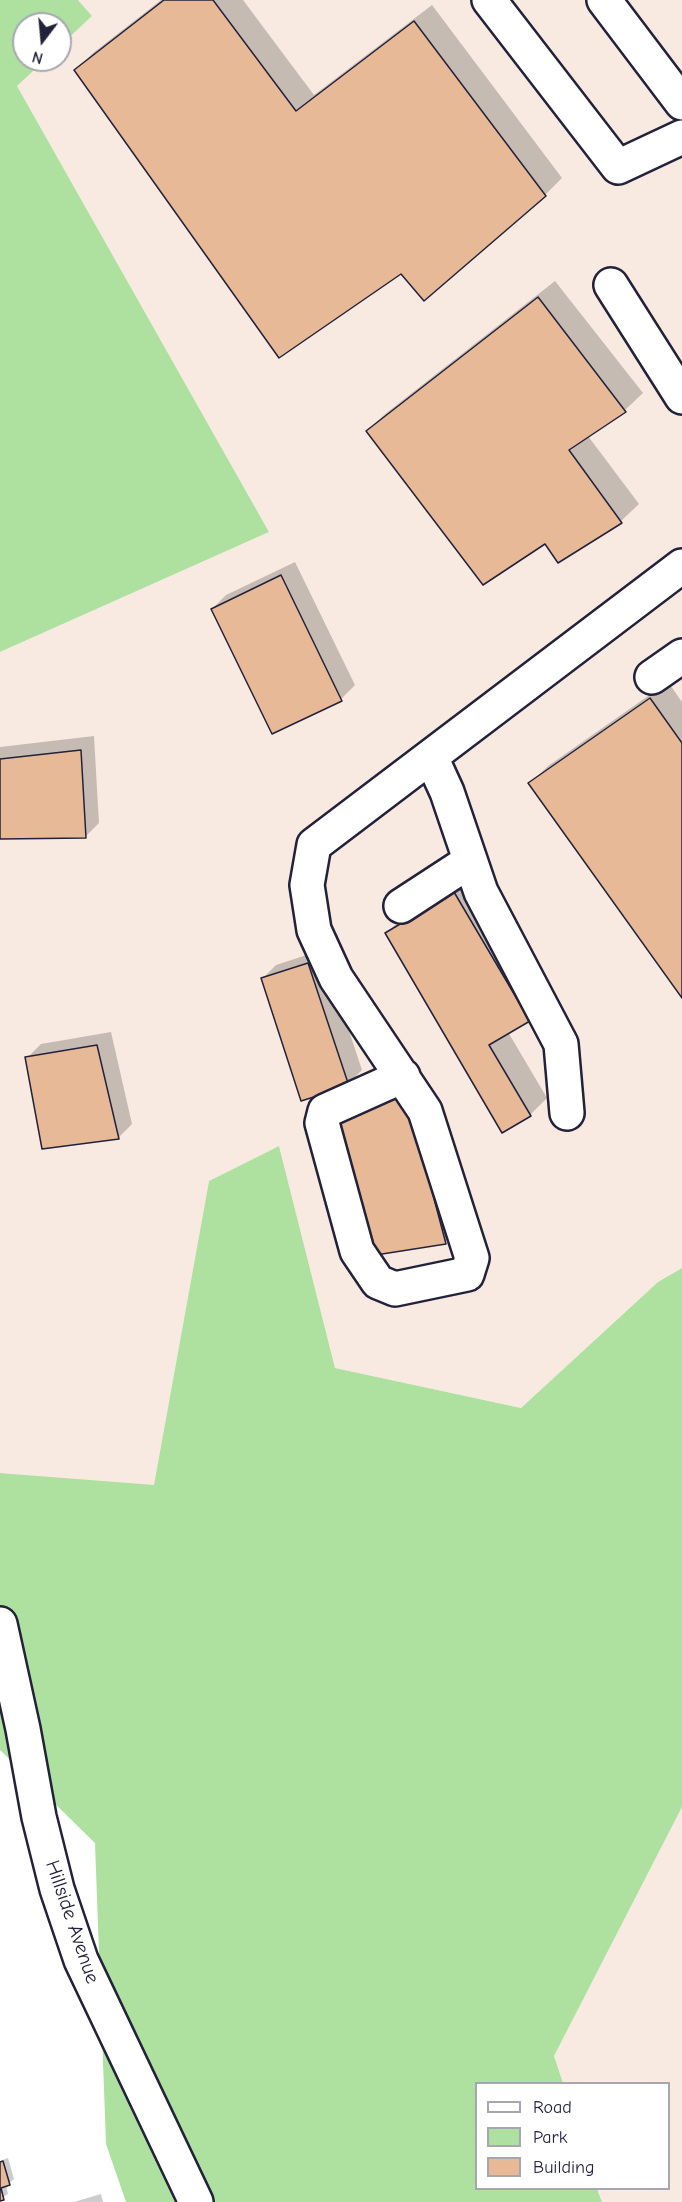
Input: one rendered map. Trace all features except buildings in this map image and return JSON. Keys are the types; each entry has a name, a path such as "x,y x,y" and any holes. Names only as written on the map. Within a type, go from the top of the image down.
{"street":[{"path":"489,0 618,167 682,137"},
{"path":"604,0 682,103"},
{"path":"611,285 682,398"},
{"path":"403,1076 325,1111 322,1123 357,1251 378,1282 394,1289 467,1274 471,1258 426,1111 403,1076 336,978 314,930 307,885 314,845 682,566"},
{"path":"652,677 682,656"},
{"path":"431,757 447,792 481,892 561,1044 567,1113"},
{"path":"401,906 470,861"},
{"name":"Hillside Avenue","path":"0,1624 39,1817 57,1889 74,1940 81,1960 196,2202"}],"shaded area":[{"path":"78,0 682,0 682,1268 658,1282 521,1408 335,1368 279,1146 209,1181 154,1486 0,1473 0,652 269,532 17,86 32,72 72,72 72,35 92,16"},
{"path":"682,1807 682,2202 602,2202 597,2190 670,2190 670,2082 563,2082 554,2056"}],"green space":[{"path":"0,0 78,0 92,16 72,35 72,12 12,12 12,72 32,72 17,86 269,532 0,652"},
{"path":"279,1146 335,1368 521,1408 658,1282 682,1268 682,1807 554,2056 563,2082 475,2082 475,2190 597,2190 602,2202 126,2202 106,2144 95,1843 0,1750 0,1473 154,1485 209,1181"}]}
